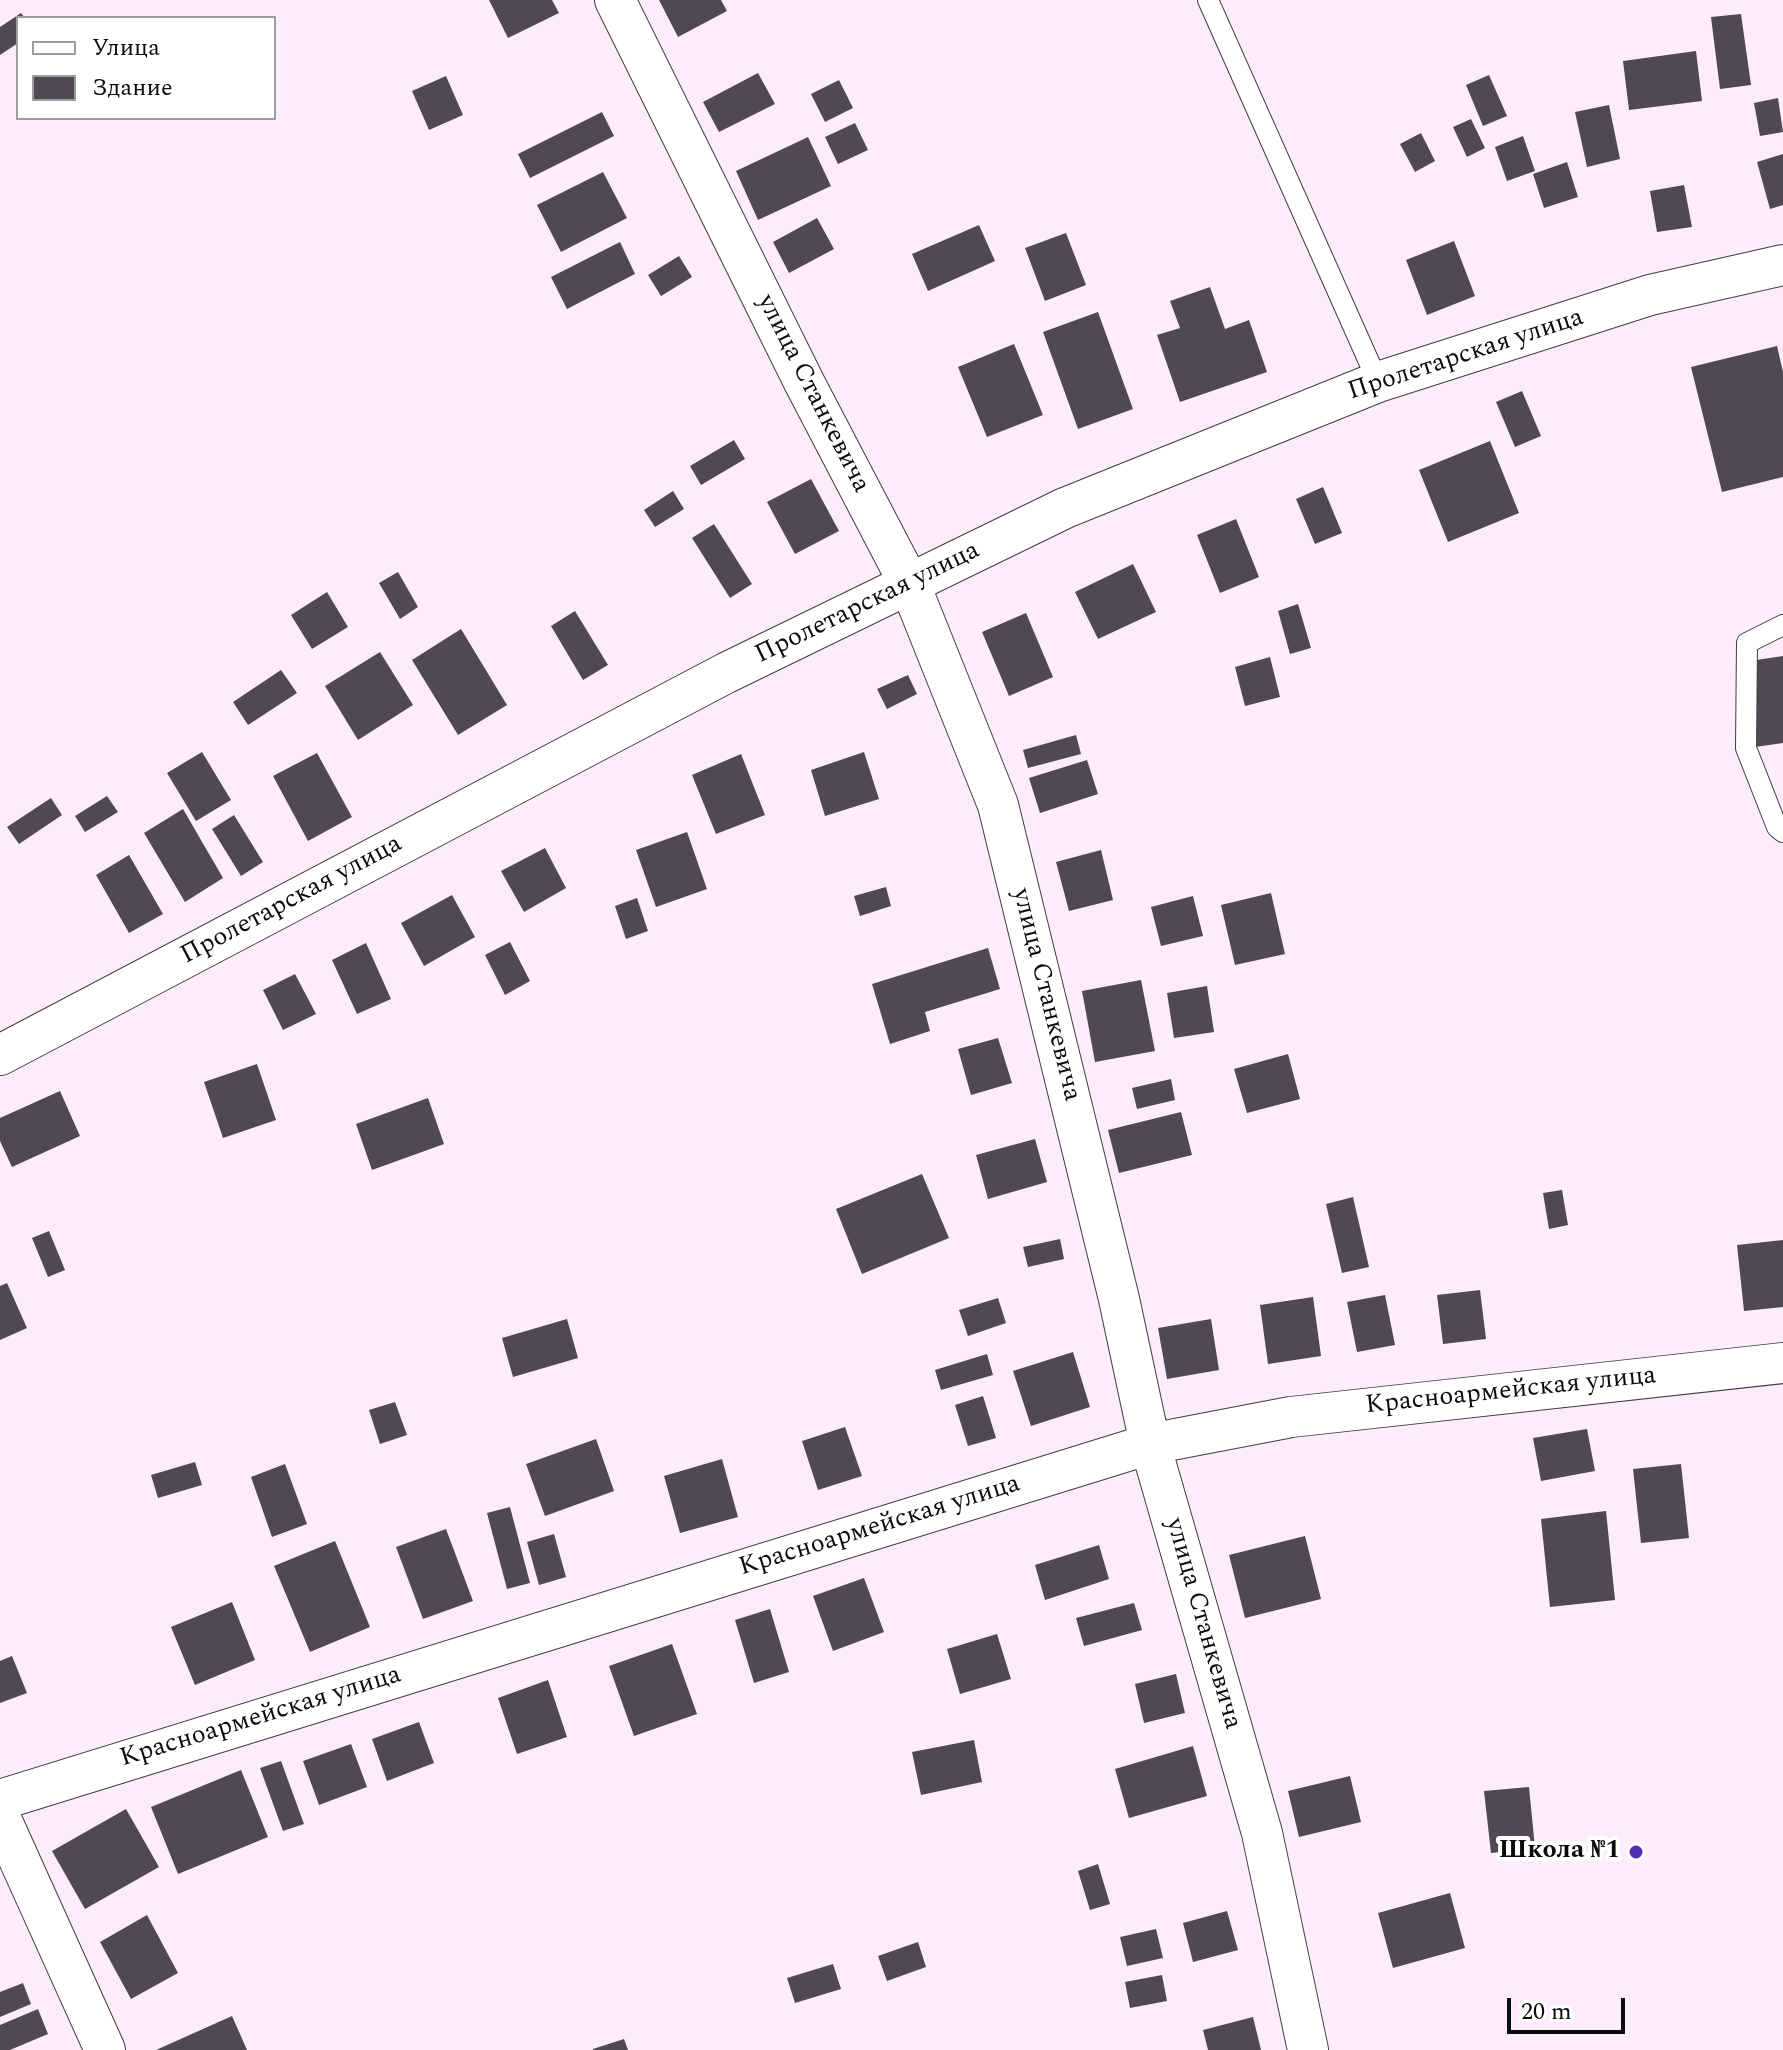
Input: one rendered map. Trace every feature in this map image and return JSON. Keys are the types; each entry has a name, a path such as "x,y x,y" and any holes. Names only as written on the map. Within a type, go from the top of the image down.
{"street":[{"name":"улица Станкевича","path":"615,0 804,382 910,585 998,805 1119,1299 1150,1444 1262,1833 1308,2050"},
{"name":"Пролетарская улица","path":"0,1055 726,673 1065,508 1378,382 1650,295 1783,265"},
{"name":"Красноармейская улица","path":"0,1800 1150,1444 1291,1417 1783,1363"},
{"path":"0,1817 105,2050"}],"lane":[{"path":"1208,0 1378,382"},
{"path":"1783,625 1747,643 1746,748 1777,827 1783,832"}],"building":[{"path":"489,0 552,0 559,13 508,38"},
{"path":"659,0 721,0 727,11 678,37"},
{"path":"1741,14 1751,85 1720,89 1711,17"},
{"path":"16,16 16,44 0,55 0,27"},
{"path":"1696,51 1702,101 1629,110 1623,61"},
{"path":"758,73 775,104 719,132 703,102"},
{"path":"1489,75 1507,116 1483,126 1466,85"},
{"path":"446,76 463,115 429,130 412,91"},
{"path":"839,80 853,108 825,122 811,94"},
{"path":"1778,98 1783,132 1760,136 1754,103"},
{"path":"1609,105 1620,159 1587,167 1575,112"},
{"path":"602,112 614,136 530,178 518,154"},
{"path":"1471,119 1485,148 1467,157 1453,127"},
{"path":"855,123 868,150 838,164 825,137"},
{"path":"1421,133 1435,161 1415,172 1400,144"},
{"path":"1523,136 1535,171 1507,181 1495,147"},
{"path":"808,137 831,186 758,220 736,171"},
{"path":"1783,154 1783,205 1770,209 1757,162"},
{"path":"1567,162 1578,197 1544,208 1533,174"},
{"path":"603,172 627,218 561,252 537,205"},
{"path":"1684,185 1692,227 1657,232 1650,191"},
{"path":"817,218 834,249 789,273 773,242"},
{"path":"979,225 995,261 928,291 912,254"},
{"path":"1066,233 1086,285 1045,301 1025,248"},
{"path":"1454,241 1475,296 1427,315 1406,260"},
{"path":"620,242 635,274 567,309 551,277"},
{"path":"679,256 692,277 661,296 648,275"},
{"path":"1210,287 1225,329 1249,320 1267,372 1180,402 1157,335 1180,328 1170,301"},
{"path":"1098,312 1133,409 1078,429 1043,332"},
{"path":"1014,344 1043,415 987,437 958,367"},
{"path":"1777,346 1783,372 1783,477 1722,492 1691,367"},
{"path":"1522,391 1541,436 1515,447 1496,402"},
{"path":"734,440 745,459 701,485 690,466"},
{"path":"1490,441 1519,513 1448,542 1419,470"},
{"path":"811,479 839,531 795,554 767,502"},
{"path":"1323,487 1342,533 1315,544 1296,499"},
{"path":"673,491 684,509 655,527 644,510"},
{"path":"1236,519 1259,577 1220,593 1197,535"},
{"path":"714,524 752,584 730,598 692,538"},
{"path":"1133,564 1156,612 1098,639 1075,592"},
{"path":"398,572 418,607 400,619 379,583"},
{"path":"327,592 348,627 312,649 291,615"},
{"path":"1298,604 1311,648 1290,654 1278,611"},
{"path":"575,611 608,665 583,680 551,626"},
{"path":"1026,613 1053,677 1009,696 982,632"},
{"path":"461,629 507,705 458,735 412,660"},
{"path":"380,652 413,705 358,740 325,686"},
{"path":"1783,656 1783,743 1755,747 1743,662"},
{"path":"1270,657 1280,697 1245,706 1235,667"},
{"path":"281,670 297,693 248,725 233,702"},
{"path":"908,675 917,694 887,709 877,689"},
{"path":"1076,735 1081,754 1028,768 1023,750"},
{"path":"202,752 231,800 196,821 167,773"},
{"path":"864,752 879,799 825,816 811,770"},
{"path":"317,753 352,817 308,841 273,776"},
{"path":"741,754 765,815 716,834 692,775"},
{"path":"1087,760 1098,794 1040,813 1029,778"},
{"path":"107,796 118,812 85,832 75,816"},
{"path":"51,798 62,815 19,844 7,827"},
{"path":"183,809 223,878 185,902 144,833"},
{"path":"234,815 263,862 241,876 212,829"},
{"path":"687,832 707,889 656,907 636,850"},
{"path":"545,848 566,888 524,912 501,871"},
{"path":"1101,850 1113,900 1069,911 1056,862"},
{"path":"129,855 163,914 129,933 96,875"},
{"path":"886,887 891,906 860,916 854,896"},
{"path":"1271,893 1285,954 1235,965 1221,905"},
{"path":"452,895 475,937 424,966 401,923"},
{"path":"1193,896 1203,936 1161,946 1151,907"},
{"path":"637,898 648,931 626,939 615,906"},
{"path":"510,942 530,981 505,995 485,955"},
{"path":"366,943 391,999 357,1014 332,960"},
{"path":"988,948 1000,989 925,1012 930,1031 890,1044 872,984"},
{"path":"295,974 316,1014 283,1030 263,990"},
{"path":"1141,980 1155,1051 1095,1062 1082,991"},
{"path":"1207,986 1214,1032 1174,1038 1167,993"},
{"path":"998,1038 1012,1083 971,1095 958,1049"},
{"path":"1288,1054 1300,1099 1247,1113 1234,1069"},
{"path":"257,1064 276,1120 223,1138 204,1082"},
{"path":"1171,1079 1175,1100 1137,1109 1132,1088"},
{"path":"60,1091 80,1136 12,1167 0,1141 0,1118"},
{"path":"428,1098 444,1144 372,1170 356,1124"},
{"path":"1181,1112 1192,1155 1119,1173 1108,1130"},
{"path":"1035,1139 1047,1182 988,1199 976,1155"},
{"path":"922,1174 949,1238 862,1274 836,1209"},
{"path":"1562,1190 1568,1225 1549,1229 1543,1193"},
{"path":"1353,1197 1369,1267 1342,1273 1326,1204"},
{"path":"49,1231 65,1270 48,1277 32,1238"},
{"path":"1060,1239 1064,1259 1028,1267 1023,1247"},
{"path":"1783,1240 1783,1307 1744,1311 1737,1245"},
{"path":"7,1283 27,1328 0,1340 0,1286"},
{"path":"1480,1290 1486,1339 1443,1344 1437,1295"},
{"path":"1385,1295 1395,1345 1357,1352 1347,1302"},
{"path":"1313,1297 1321,1356 1268,1364 1260,1305"},
{"path":"998,1298 1006,1323 968,1336 959,1310"},
{"path":"567,1319 578,1358 513,1377 502,1338"},
{"path":"1211,1319 1219,1370 1167,1379 1158,1328"},
{"path":"1073,1352 1090,1407 1031,1426 1013,1371"},
{"path":"987,1354 993,1375 941,1390 935,1370"},
{"path":"983,1396 996,1438 968,1446 955,1405"},
{"path":"395,1402 407,1435 380,1444 369,1410"},
{"path":"845,1427 862,1476 818,1490 802,1441"},
{"path":"1587,1429 1595,1471 1541,1481 1533,1438"},
{"path":"596,1439 614,1491 545,1516 526,1464"},
{"path":"722,1459 738,1517 680,1533 664,1476"},
{"path":"195,1462 202,1485 158,1498 151,1475"},
{"path":"285,1464 307,1524 272,1537 251,1477"},
{"path":"1681,1464 1689,1538 1641,1543 1633,1469"},
{"path":"510,1507 530,1583 507,1589 487,1513"},
{"path":"1606,1511 1615,1600 1550,1607 1541,1519"},
{"path":"446,1529 473,1601 423,1619 396,1547"},
{"path":"554,1534 566,1577 539,1585 527,1542"},
{"path":"1305,1536 1321,1599 1245,1618 1229,1555"},
{"path":"335,1541 370,1627 310,1652 274,1566"},
{"path":"1099,1545 1109,1579 1045,1600 1035,1565"},
{"path":"864,1578 884,1632 833,1651 813,1596"},
{"path":"232,1602 255,1660 195,1685 171,1627"},
{"path":"1134,1603 1142,1630 1084,1646 1076,1618"},
{"path":"770,1609 789,1672 754,1683 735,1620"},
{"path":"997,1634 1011,1679 960,1694 947,1649"},
{"path":"672,1644 697,1714 634,1736 609,1666"},
{"path":"12,1656 27,1693 0,1703 0,1661"},
{"path":"1176,1674 1185,1713 1144,1723 1135,1684"},
{"path":"548,1680 567,1737 517,1754 498,1698"},
{"path":"419,1722 434,1763 387,1781 372,1739"},
{"path":"974,1740 982,1782 921,1795 912,1752"},
{"path":"351,1744 367,1787 319,1805 303,1761"},
{"path":"1193,1746 1207,1796 1129,1818 1115,1769"},
{"path":"281,1761 304,1824 283,1831 260,1768"},
{"path":"241,1770 268,1837 178,1874 151,1807"},
{"path":"1350,1776 1361,1822 1299,1837 1288,1791"},
{"path":"1529,1787 1535,1848 1491,1853 1484,1791"},
{"path":"126,1809 159,1867 85,1909 52,1851"},
{"path":"1098,1864 1110,1904 1090,1910 1078,1871"},
{"path":"1450,1893 1465,1948 1393,1968 1378,1913"},
{"path":"1227,1911 1238,1950 1193,1962 1183,1923"},
{"path":"147,1915 178,1973 131,1999 100,1942"},
{"path":"1156,1929 1163,1958 1127,1966 1120,1937"},
{"path":"918,1942 926,1967 887,1981 878,1956"},
{"path":"833,1964 841,1989 795,2003 787,1978"},
{"path":"1162,1975 1167,2001 1130,2008 1125,1982"},
{"path":"23,1983 31,2004 0,2017 0,1992"},
{"path":"38,2009 48,2034 10,2050 0,2050 0,2025"},
{"path":"232,2016 247,2050 156,2050"},
{"path":"1253,2017 1261,2050 1208,2050 1203,2030"},
{"path":"624,2039 628,2050 593,2050 593,2049"}],"place":[{"name":"Школа №1","path":"1636,1852"}]}
